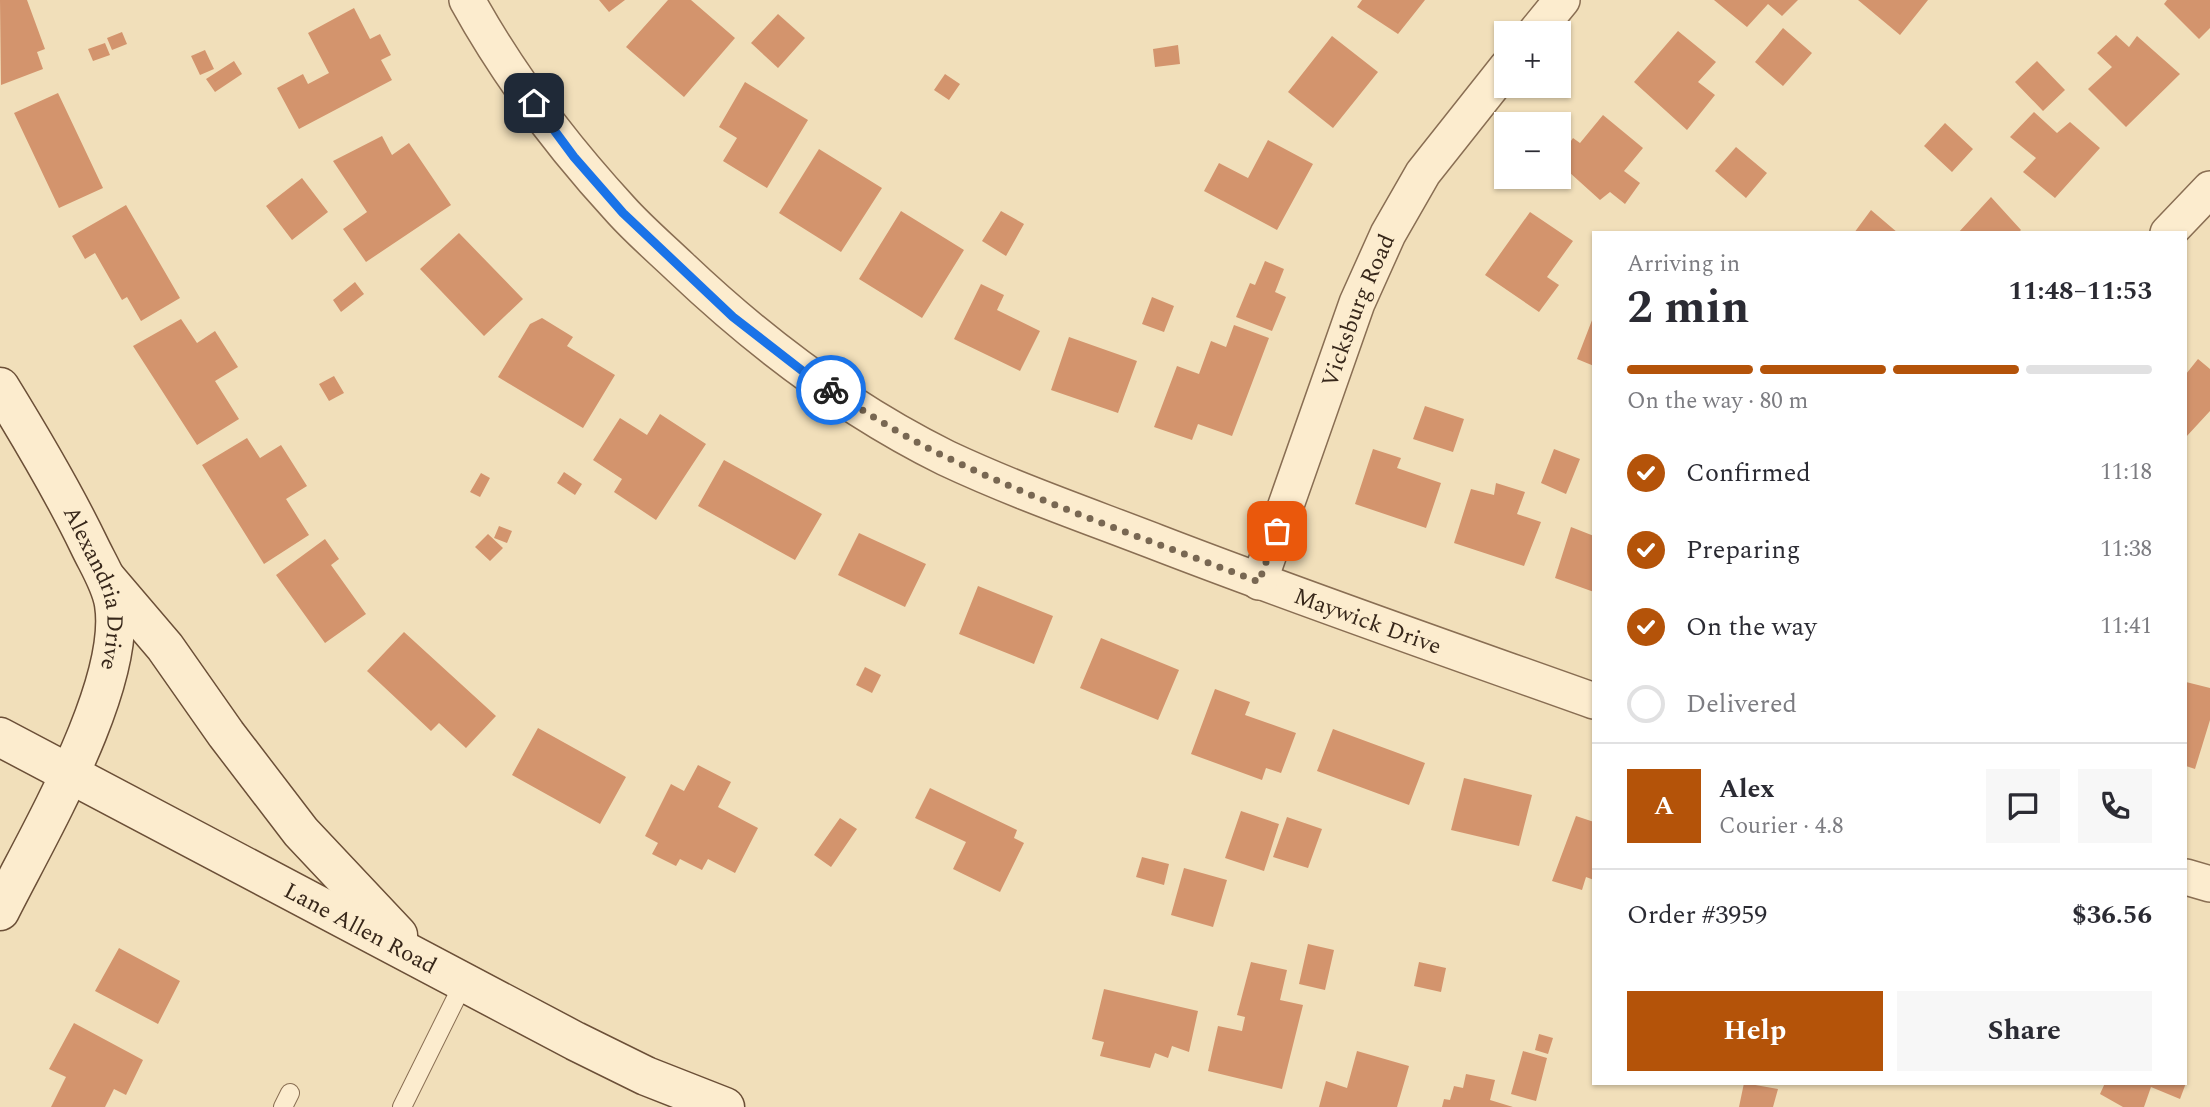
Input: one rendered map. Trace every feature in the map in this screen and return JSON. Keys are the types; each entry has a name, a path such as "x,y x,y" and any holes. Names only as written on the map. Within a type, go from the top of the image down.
{"main road":[{"name":"Alexandria Drive","path":"0,387 63,491 104,576 114,605 110,670 101,698 68,774 0,911"},
{"path":"104,576 165,647 226,734 301,832 422,959"},
{"name":"Lane Allen Road","path":"0,737 587,1047 646,1076 725,1107"}],"street":[{"name":"Maywick Drive","path":"467,0 521,86 574,157 623,213 733,317 809,376 874,417 946,457 1047,500 1259,582 1592,700"},
{"path":"1545,21 1562,0"},
{"name":"Vicksburg Road","path":"1259,582 1357,303 1388,234 1423,173 1494,83"},
{"path":"2170,231 2210,189"},
{"path":"2187,877 2210,884"}],"lane":[{"path":"402,1107 464,982"}],"building":[{"path":"0,0 27,0 45,49 37,52 43,69 1,85"},
{"path":"599,0 625,0 609,12"},
{"path":"668,0 691,0 735,38 684,97 626,47"},
{"path":"1362,0 1425,0 1398,34 1357,7"},
{"path":"1714,0 1798,0 1782,16 1768,4 1747,27"},
{"path":"1858,0 1928,0 1900,35"},
{"path":"2167,0 2210,0 2210,28 2199,39 2164,4"},
{"path":"354,8 370,39 380,34 391,55 381,60 392,80 299,129 277,88 303,74 308,84 329,73 308,33"},
{"path":"778,14 805,38 778,68 751,43"},
{"path":"1783,28 1812,53 1783,86 1755,62"},
{"path":"1678,31 1716,62 1698,82 1715,95 1687,130 1634,82"},
{"path":"122,32 127,44 112,50 107,38"},
{"path":"2116,35 2129,47 2137,36 2180,74 2126,127 2088,89 2112,67 2097,53"},
{"path":"1332,36 1378,72 1333,128 1288,92"},
{"path":"105,43 110,55 93,61 88,49"},
{"path":"1178,45 1180,64 1155,67 1153,49"},
{"path":"205,50 214,69 200,75 191,56"},
{"path":"234,61 242,74 215,92 206,79"},
{"path":"2037,61 2065,90 2043,111 2015,82"},
{"path":"945,74 960,84 949,100 934,90"},
{"path":"745,82 808,120 767,188 723,161 737,138 719,127"},
{"path":"58,93 103,188 59,208 14,113"},
{"path":"2034,112 2057,133 2070,122 2100,148 2055,198 2023,172 2036,158 2010,137"},
{"path":"1603,115 1643,148 1624,171 1640,183 1625,204 1610,192 1600,200 1571,174 1571,141 1573,138 1580,143"},
{"path":"1945,123 1973,149 1952,172 1924,146"},
{"path":"382,136 392,155 409,143 451,205 366,262 343,229 367,212 333,161"},
{"path":"1268,140 1313,164 1277,230 1204,191 1219,163 1248,178"},
{"path":"1736,147 1767,173 1746,198 1715,171"},
{"path":"819,149 882,188 841,252 779,213"},
{"path":"302,178 328,212 292,240 266,206"},
{"path":"1991,197 2021,230 2020,231 1960,231"},
{"path":"126,205 180,298 141,321 127,297 122,300 95,253 85,259 72,236"},
{"path":"1871,210 1896,231 1855,231"},
{"path":"901,211 964,250 922,318 859,279"},
{"path":"1001,211 1024,224 1006,256 982,241"},
{"path":"1530,212 1573,241 1547,277 1559,285 1539,312 1485,275"},
{"path":"459,233 523,299 484,336 420,269"},
{"path":"1265,261 1284,269 1275,292 1286,297 1272,331 1236,317 1250,283 1255,285"},
{"path":"355,282 364,294 341,312 333,300"},
{"path":"981,284 1004,295 997,310 1040,331 1020,371 954,339"},
{"path":"1152,297 1174,306 1164,332 1142,324"},
{"path":"542,318 573,337 567,346 615,375 583,428 498,377 530,324"},
{"path":"181,319 197,343 215,331 238,367 215,381 239,419 197,445 133,346"},
{"path":"1592,320 1592,365 1577,359"},
{"path":"1234,325 1269,338 1232,436 1198,424 1192,440 1154,427 1177,366 1199,374 1211,341 1226,347"},
{"path":"1069,337 1137,361 1118,413 1051,390"},
{"path":"2198,359 2210,369 2210,411 2187,436 2187,373"},
{"path":"334,376 344,393 329,401 319,384"},
{"path":"1425,406 1464,419 1453,452 1413,439"},
{"path":"660,414 706,444 656,520 614,492 622,479 593,460 620,418 647,435"},
{"path":"247,438 260,458 281,445 307,486 286,499 309,535 264,564 202,465"},
{"path":"1373,449 1401,458 1397,468 1441,483 1426,528 1355,504"},
{"path":"1554,449 1580,459 1566,494 1541,483"},
{"path":"724,460 822,514 795,560 698,506"},
{"path":"564,472 582,484 575,495 557,483"},
{"path":"481,473 490,478 480,497 470,492"},
{"path":"1496,483 1525,492 1517,514 1541,522 1524,566 1454,543 1471,489 1494,495"},
{"path":"499,526 512,531 507,543 494,538"},
{"path":"1571,527 1592,535 1592,591 1555,578"},
{"path":"859,533 926,564 905,607 838,575"},
{"path":"488,534 503,548 490,561 475,547"},
{"path":"325,539 339,559 331,565 366,614 325,643 276,575"},
{"path":"978,586 1053,616 1034,664 959,634"},
{"path":"404,632 496,716 466,748 439,723 431,731 367,671"},
{"path":"1101,638 1179,670 1158,720 1080,688"},
{"path":"865,667 881,675 872,693 856,685"},
{"path":"2187,682 2210,688 2210,720 2195,769 2187,766"},
{"path":"1215,689 1250,702 1245,715 1296,733 1281,773 1266,768 1262,780 1191,754"},
{"path":"538,728 626,777 600,824 512,775"},
{"path":"1333,729 1425,763 1409,805 1317,771"},
{"path":"698,765 731,782 718,807 758,828 735,873 708,859 702,870 680,859 676,866 652,854 658,843 645,836 671,784 684,791"},
{"path":"1464,778 1532,795 1519,846 1451,830"},
{"path":"930,788 1017,830 1014,838 1024,843 1000,892 953,869 966,842 915,818"},
{"path":"1241,811 1279,824 1264,871 1225,858"},
{"path":"1576,816 1592,821 1592,879 1586,877 1582,890 1552,881"},
{"path":"1287,817 1322,829 1308,868 1273,857"},
{"path":"840,818 857,829 831,867 814,855"},
{"path":"1142,857 1169,864 1164,885 1136,877"},
{"path":"1184,868 1227,880 1213,927 1171,915"},
{"path":"1308,944 1334,950 1325,990 1299,984"},
{"path":"119,948 180,981 158,1024 95,991"},
{"path":"1251,962 1287,970 1280,1000 1303,1005 1282,1089 1208,1071 1218,1026 1242,1031 1245,1017 1237,1015"},
{"path":"1419,962 1446,968 1441,992 1414,986"},
{"path":"1104,989 1198,1011 1189,1052 1172,1046 1168,1058 1155,1053 1150,1068 1100,1056 1104,1042 1092,1039"},
{"path":"74,1023 143,1060 126,1095 114,1089 105,1107 51,1107 66,1077 49,1069"},
{"path":"1539,1034 1553,1038 1548,1054 1535,1050"},
{"path":"1357,1051 1409,1066 1397,1107 1319,1107 1326,1081 1347,1088"},
{"path":"1523,1051 1547,1058 1536,1101 1511,1094"},
{"path":"1466,1074 1495,1080 1490,1100 1513,1107 1442,1107 1444,1099 1450,1100 1454,1086 1463,1088"},
{"path":"1744,1085 1778,1089 1773,1107 1739,1107"},
{"path":"2104,1085 2185,1085 2180,1099 2151,1087 2144,1107 2123,1107 2100,1094"}],"way so far":[{"path":"831,390 946,457 1047,500 1259,582 1277,531"}],"route":[{"path":"534,103 574,157 623,213 733,317 831,390"}]}
